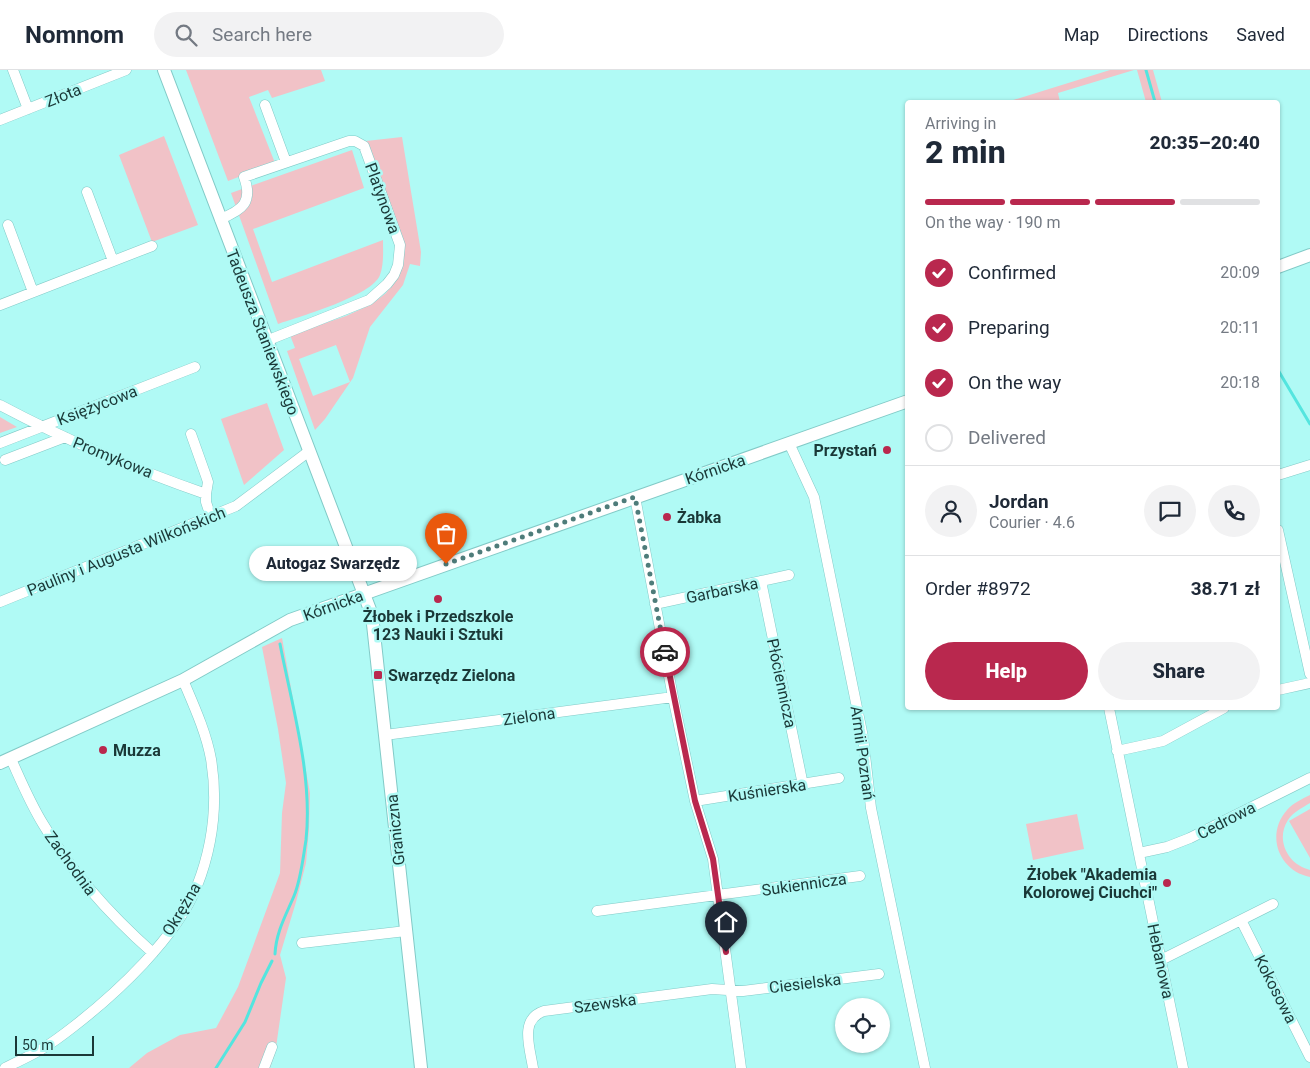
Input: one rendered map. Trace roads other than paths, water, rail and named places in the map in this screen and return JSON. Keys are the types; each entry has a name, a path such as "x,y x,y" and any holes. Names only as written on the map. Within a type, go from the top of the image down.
{"street":[{"path":"13,70 28,109"},
{"name":"Złota","path":"0,120 126,70"},
{"name":"Tadeusza Staniewskiego","path":"164,70 308,452 364,594"},
{"path":"265,105 286,162"},
{"name":"Platynowa","path":"220,219 233,214 248,198 249,190 244,177 348,141 355,141 364,146 395,227 400,245 398,265 390,280 369,300 266,341"},
{"path":"87,192 113,261"},
{"path":"8,225 33,292"},
{"path":"0,305 152,246"},
{"path":"1280,266 1310,255"},
{"name":"Księżycowa","path":"0,443 195,367"},
{"name":"Kórnicka","path":"5,761 183,680 223,659 281,624 905,402"},
{"name":"Promykowa","path":"0,405 41,427 206,494"},
{"path":"191,434 208,482 206,502 211,517"},
{"name":"Księżycowa","path":"5,460 65,437"},
{"name":"Armii Poznań","path":"789,443 814,497 863,736 870,808 926,1068"},
{"name":"Pauliny i Augusta Wilkońskich","path":"0,602 236,506 308,452"},
{"path":"1280,474 1310,465"},
{"path":"635,497 695,801 713,859 742,1068"},
{"path":"1280,539 1310,674"},
{"name":"Garbarska","path":"655,604 789,575"},
{"name":"Płóciennicza","path":"761,581 803,785"},
{"path":"1280,584 1289,582"},
{"name":"Graniczna","path":"364,594 372,615 421,1068"},
{"name":"Okrężna","path":"4,1068 48,1046 117,989 153,953 191,899 204,867 212,833 214,795 211,757 203,729 183,680"},
{"path":"1280,690 1310,683"},
{"name":"Zielona","path":"385,736 673,697"},
{"name":"Hebanowa","path":"1108,710 1183,1068"},
{"path":"1118,750 1163,741 1207,712"},
{"name":"Zachodnia","path":"5,761 59,850 100,902 153,953"},
{"name":"Kuśnierska","path":"695,801 839,778"},
{"name":"Cedrowa","path":"1139,853 1167,847 1190,838 1310,778"},
{"name":"Sukiennicza","path":"598,911 860,876"},
{"path":"1161,960 1273,904"},
{"name":"Kokosowa","path":"1241,920 1310,1057"},
{"path":"302,943 406,931"},
{"name":"Ciesielska","path":"731,990 743,991 879,974"},
{"name":"Szewska","path":"533,1068 527,1028 531,1019 540,1012 712,988 731,990"},
{"path":"264,1068 272,1047"},
{"path":"0,1064 4,1068"}],"waterway":[{"path":"1146,70 1154,100"},
{"path":"1280,373 1310,424"},
{"path":"275,954 279,931 294,896 300,876 306,840 307,816 304,766 280,644"},
{"path":"216,1068 245,1022 272,961"}],"place":[{"name":"Przystań","path":"887,450"},
{"name":"Żabka","path":"667,517"},
{"name":"Autogaz Swarzędz","path":"446,564"},
{"name":"Żłobek i Przedszkole 123 Nauki i Sztuki","path":"438,599"},
{"name":"Swarzędz Zielona","path":"378,675"},
{"name":"Muzza","path":"103,750"},
{"name":"Żłobek \"Akademia Kolorowej Ciuchci\"","path":"1167,883"}]}
